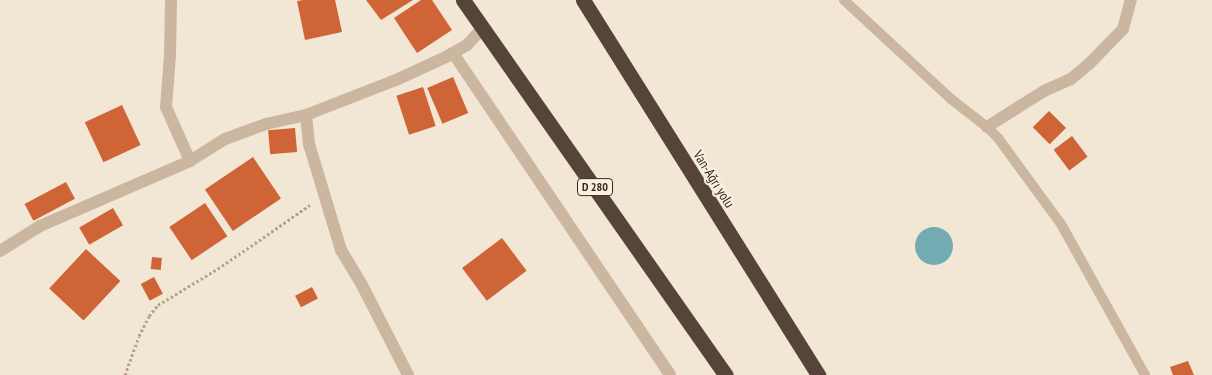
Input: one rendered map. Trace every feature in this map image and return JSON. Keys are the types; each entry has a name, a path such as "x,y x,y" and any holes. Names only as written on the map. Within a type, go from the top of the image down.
{"highway":[{"name":"D 280","path":"463,0 726,375"},
{"name":"Van-Ağrı yolu","path":"583,0 818,375"}],"street":[{"path":"171,0 170,55 166,107 190,160"},
{"path":"987,127 1044,91 1071,80 1123,29 1131,0"},
{"path":"0,251 48,222 190,160 225,139 266,124 306,115 396,80 467,45 482,28"},
{"path":"453,53 670,375"},
{"path":"306,115 309,144 341,250 362,285 408,375"}],"lane":[{"path":"844,0 951,99 987,127 1061,224 1145,375"}],"path":[{"path":"125,375 139,336 149,316 158,305 222,266 302,209 325,200"}],"water":[{"path":"934,227 948,232 953,246 948,260 934,265 920,260 915,246 920,232"}],"building":[{"path":"335,0 342,32 305,40 297,1"},
{"path":"366,0 413,0 381,20"},
{"path":"421,0 432,0 452,30 417,53 394,18"},
{"path":"453,77 468,113 442,124 427,88"},
{"path":"423,87 436,126 409,135 396,96"},
{"path":"122,105 141,145 103,162 85,122"},
{"path":"1049,111 1066,128 1050,144 1033,127"},
{"path":"295,128 297,152 270,154 268,130"},
{"path":"1072,136 1088,157 1069,171 1054,150"},
{"path":"253,157 281,198 233,231 205,189"},
{"path":"66,182 75,199 33,221 25,204"},
{"path":"205,203 227,236 192,260 169,227"},
{"path":"113,208 123,225 89,245 79,228"},
{"path":"502,238 527,271 487,301 462,268"},
{"path":"86,249 120,281 84,321 49,288"},
{"path":"152,257 162,258 161,270 151,269"},
{"path":"154,277 163,294 150,301 141,284"},
{"path":"312,287 318,299 301,307 295,296"},
{"path":"1188,361 1194,375 1173,375 1170,367"}]}
